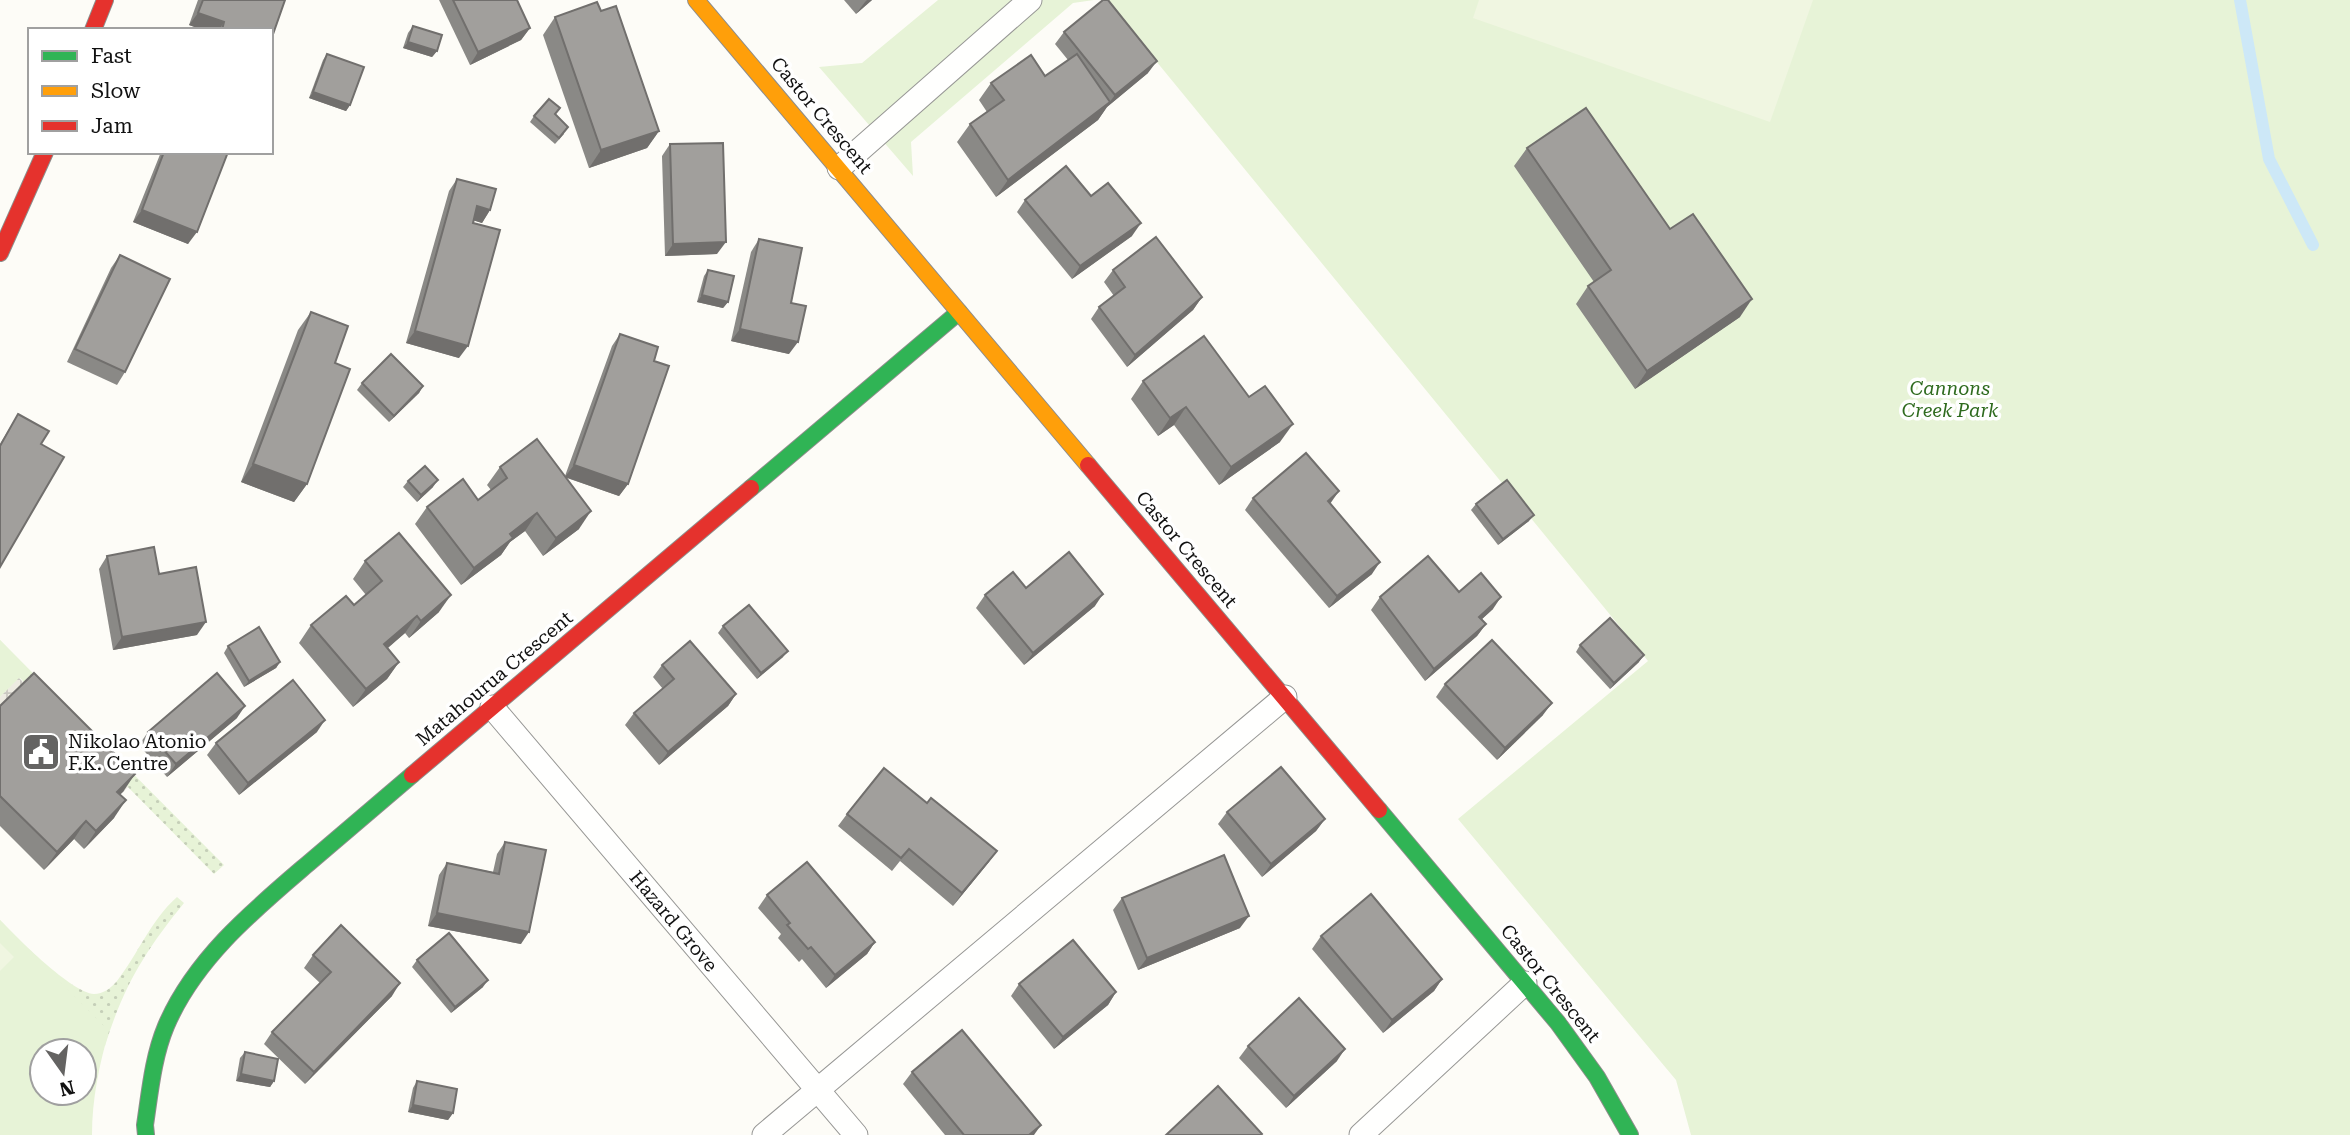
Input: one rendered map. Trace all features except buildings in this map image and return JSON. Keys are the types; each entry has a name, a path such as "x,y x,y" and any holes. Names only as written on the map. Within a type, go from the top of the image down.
{"street":[{"path":"94,28 105,0"},
{"name":"Castor Crescent","path":"696,0 1525,983 1592,1066 1618,1108 1630,1135"},
{"path":"0,253 44,154"},
{"name":"Matahourua Crescent","path":"146,1135 145,1125 158,1048 173,1012 214,950 267,898 959,312"}],"lane":[{"path":"839,168 1030,0"},
{"path":"764,1135 1285,697"},
{"name":"Hazard Grove","path":"492,707 856,1135"},
{"path":"1361,1135 1525,983"}],"green space":[{"path":"938,0 1094,0 1073,3 911,142 913,176 819,67 862,63"},
{"name":"Cannons Creek Park","path":"1106,0 2350,0 2350,1135 1691,1135 1676,1080 1458,819 1648,661"},
{"path":"1479,0 1813,0 1770,122 1473,18"},
{"path":"0,640 224,865 214,874 20,678 0,697"},
{"path":"0,640 28,669 0,697"},
{"path":"177,897 184,903 137,970 119,1006 105,1046 98,1048 98,1037 37,1037 0,943 0,920 59,975 84,991 97,994 117,981"},
{"path":"0,920 109,1031 98,1078 98,1037 28,1037 28,1107 93,1107 92,1135 0,1135"},
{"path":"0,943 14,957 0,971"}],"shaded area":[{"path":"19,678 128,787 123,792 0,712 0,697"}],"waterway":[{"path":"2240,0 2269,159 2313,245"}],"traffic: fast":[{"path":"751,488 959,312"},
{"path":"146,1135 152,1075 158,1050 178,1001 193,978 228,936 248,917 412,775"},
{"path":"1379,810 1558,1023 1597,1077 1630,1135"}],"traffic: slow":[{"path":"696,0 1088,465"}],"traffic: jam":[{"path":"94,28 105,0"},
{"path":"0,253 44,154"},
{"path":"1088,465 1379,810"},
{"path":"412,775 751,488"}],"place":[{"name":"Nikolao Atonio F.K. Centre","path":"41,752"}]}
